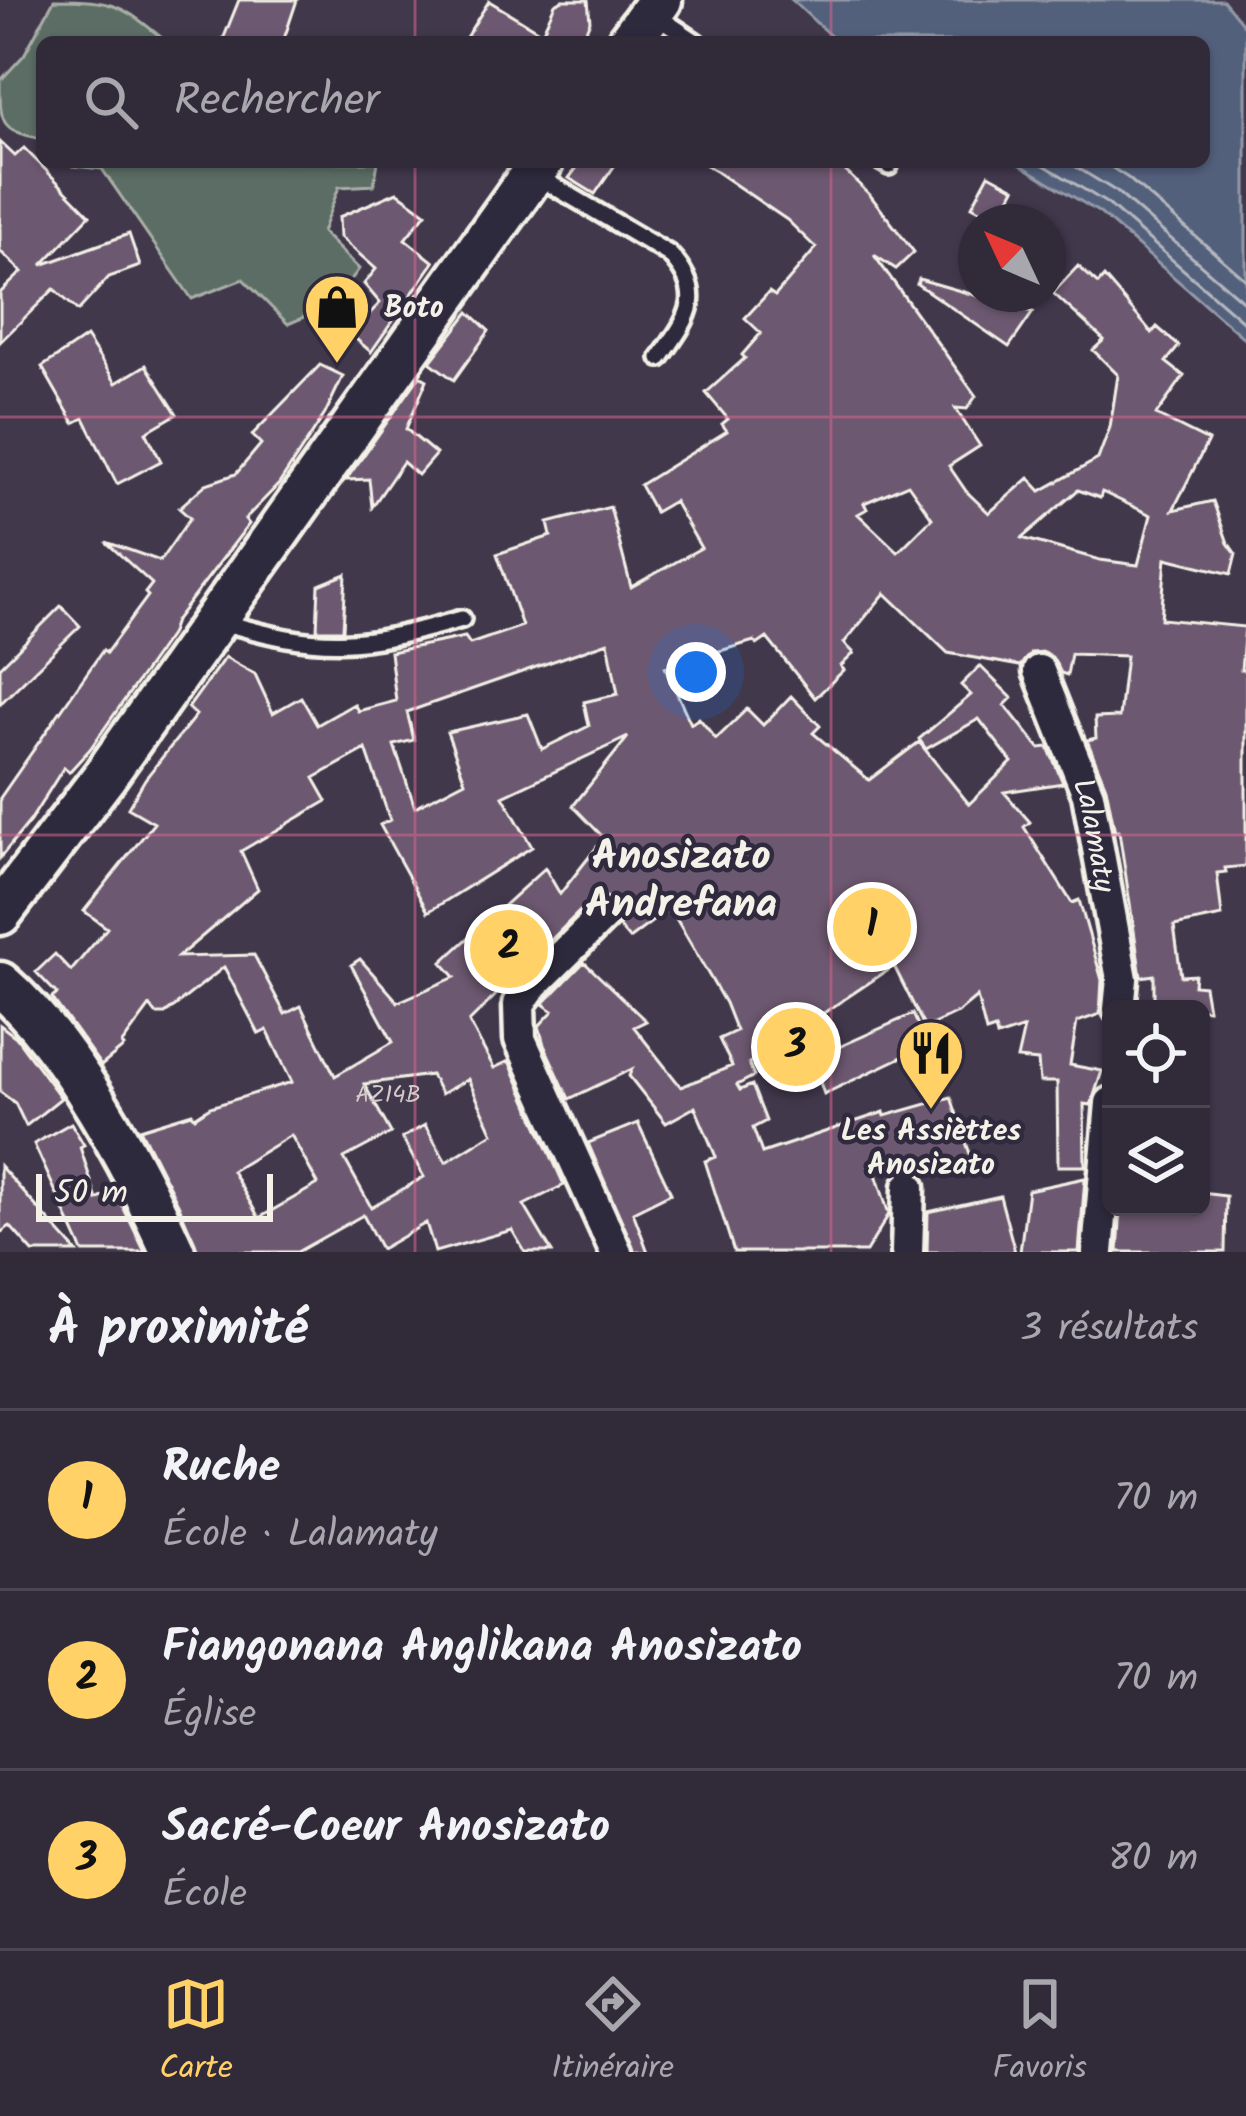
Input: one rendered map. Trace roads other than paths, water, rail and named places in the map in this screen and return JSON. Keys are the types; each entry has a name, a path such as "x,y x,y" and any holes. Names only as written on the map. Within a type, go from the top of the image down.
{"main road":[{"path":"2,904 216,620 537,168"},
{"path":"0,984 20,1001 86,1089 173,1252"}],"street":[{"name":"Lalamaty","path":"1039,671 1088,794 1106,874 1122,979 1120,1000"},
{"path":"604,915 532,986 519,1004 519,1022 520,1039 616,1252"},
{"path":"1098,1252 1111,1108"},
{"path":"907,1252 909,1187"}],"lane":[{"path":"642,13 685,36"},
{"path":"537,168 669,254 685,271 692,291 687,319 660,358"},
{"path":"216,620 273,637 328,645 383,641 462,620"}],"water":[{"path":"792,0 1223,0 1246,28 1246,340 1100,213 1026,168 1210,168 1210,36 831,36"}],"place":[{"name":"Boto","path":"337,366"},
{"name":"Ruche","path":"872,927"},
{"name":"Fiangonana Anglikana Anosizato","path":"509,949"},
{"name":"Sacré-Coeur Anosizato","path":"796,1047"},
{"name":"Les Assièttes Anosizato","path":"931,1112"}],"district":[{"name":"Anosizato Andrefana","path":"681,878"}]}
